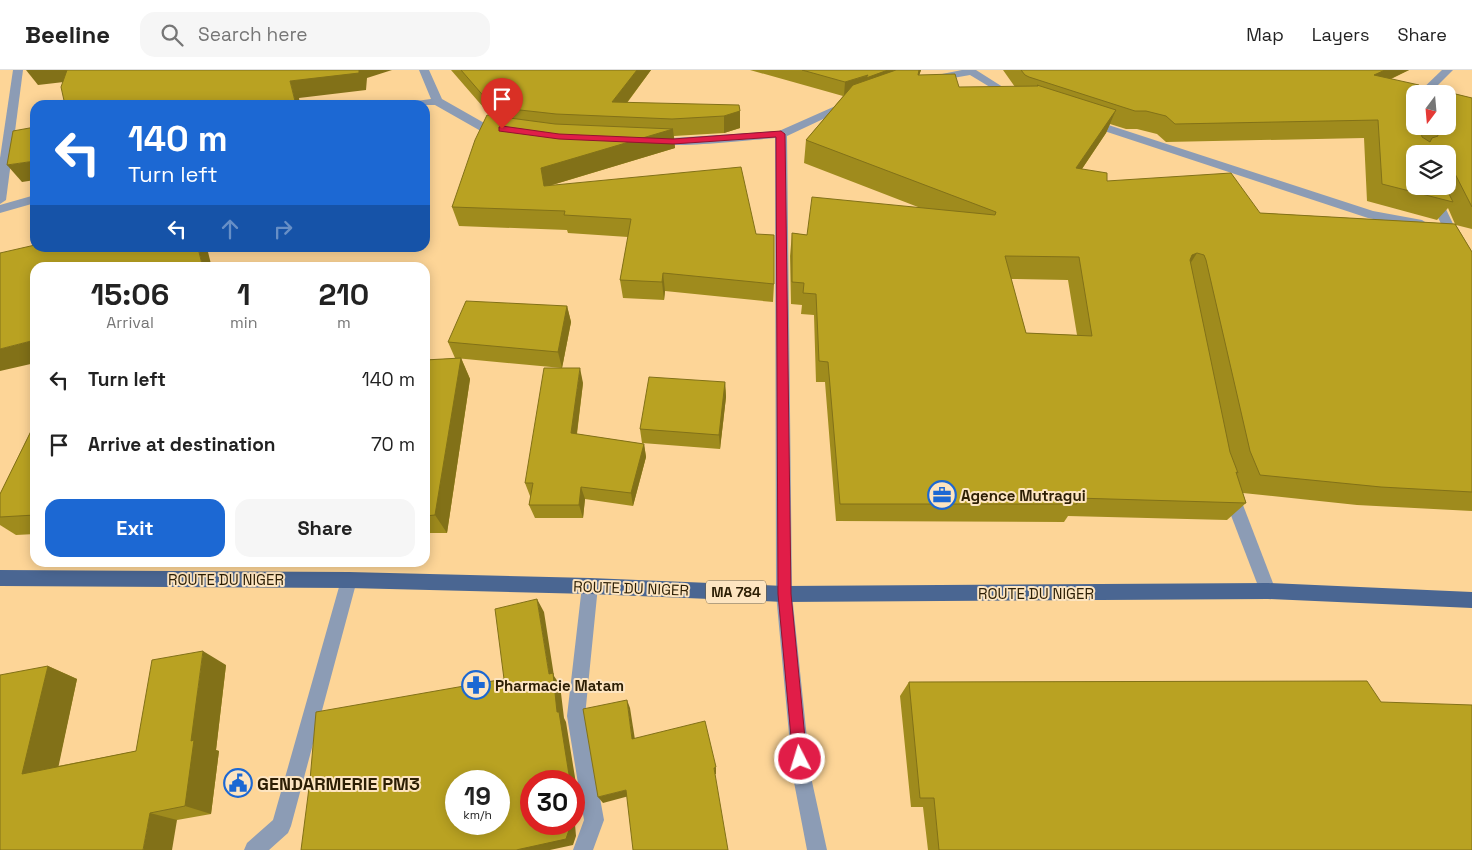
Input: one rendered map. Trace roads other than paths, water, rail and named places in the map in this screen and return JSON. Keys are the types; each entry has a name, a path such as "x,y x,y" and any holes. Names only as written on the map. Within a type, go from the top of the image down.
{"main road":[{"name":"ROUTE DU NIGER","path":"0,578 349,580 590,586 784,594 1268,591 1472,600"}],"street":[{"path":"0,200 18,70"},
{"path":"424,70 437,100 483,127 512,130"},
{"path":"1432,85 1448,70"},
{"path":"921,81 969,71 1018,99 1027,102"},
{"path":"645,140 673,142 781,134 860,99"},
{"path":"430,101 437,100"},
{"path":"1083,121 1372,215 1439,227"},
{"path":"781,134 784,594 802,777 817,850"},
{"path":"1431,195 1439,227 1471,262"},
{"path":"0,209 30,200"},
{"path":"1226,480 1268,591"},
{"path":"254,850 281,826 349,580"},
{"path":"583,850 594,820 576,716 590,586"}],"place":[{"name":"Agence Mutragui","path":"942,495"},
{"name":"Pharmacie Matam","path":"476,685"},
{"name":"GENDARMERIE PM3","path":"238,783"}]}
